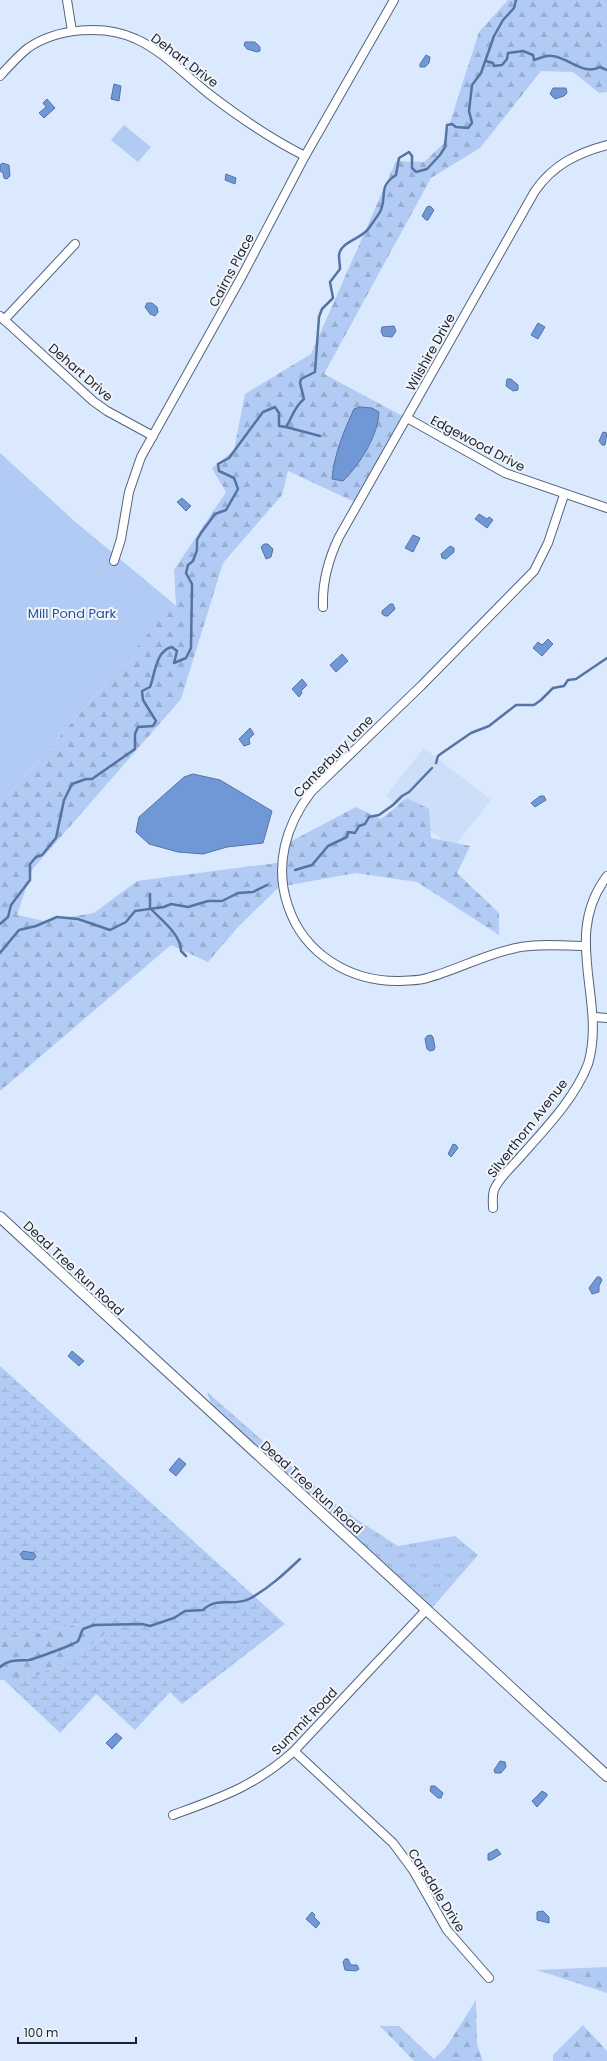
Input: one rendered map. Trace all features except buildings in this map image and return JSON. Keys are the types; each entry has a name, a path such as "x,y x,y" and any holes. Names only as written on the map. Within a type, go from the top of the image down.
{"street":[{"path":"67,0 72,31"},
{"name":"Cairns Place","path":"114,560 121,539 133,480 141,457 239,282 305,156 394,0"},
{"name":"Dehart Drive","path":"0,76 13,61 32,46 72,31 103,30 136,39 156,51 209,94 264,133 305,156"},
{"name":"Wilshire Drive","path":"323,607 322,588 329,557 339,537 487,273 542,181 567,160 607,145"},
{"path":"2,318 75,244"},
{"name":"Dehart Drive","path":"2,318 92,401 106,411 153,436"},
{"name":"Edgewood Drive","path":"407,418 505,473 564,495 607,508"},
{"name":"Canterbury Lane","path":"564,495 548,543 534,571 421,686 311,792 300,806 289,829 285,843 283,884 290,911 312,947 331,964 368,979 389,981 427,978 495,953 518,947 586,946"},
{"name":"Silverthorn Avenue","path":"493,1208 493,1195 498,1183 543,1132 582,1077 588,1064 594,1039 596,1017 586,946 590,912 595,896 607,876"},
{"path":"596,1017 607,1018"},
{"name":"Dead Tree Run Road","path":"0,1217 112,1322 427,1609 607,1776"},
{"name":"Summit Road","path":"174,1815 226,1796 260,1778 294,1751 427,1609"},
{"name":"Carsdale Drive","path":"294,1751 393,1843 413,1870 447,1930 489,1978"}],"shaded area":[{"path":"245,42 255,42 260,47 260,51 257,52 247,49 244,45"},
{"path":"426,55 430,57 429,63 425,67 420,67 420,64"},
{"path":"114,84 121,86 119,101 111,99"},
{"path":"553,88 566,88 567,93 564,96 555,99 550,94"},
{"path":"47,99 55,108 44,118 39,113 46,107 43,103"},
{"path":"2,163 9,165 10,176 7,179 4,178 3,173 0,171 0,165"},
{"path":"226,174 236,178 235,184 225,180"},
{"path":"430,206 434,210 428,220 426,220 422,216 427,207"},
{"path":"147,303 152,303 157,307 158,312 155,316 150,314 145,307"},
{"path":"538,323 545,327 538,339 531,335"},
{"path":"394,326 396,331 392,337 383,336 381,331 382,327"},
{"path":"507,379 511,379 518,385 518,390 513,391 506,386"},
{"path":"360,407 372,408 379,412 378,421 372,440 362,458 343,481 332,479 337,452 343,434 354,409"},
{"path":"603,432 607,433 605,445 602,445 599,441"},
{"path":"182,498 191,506 186,511 177,502"},
{"path":"479,514 487,519 489,517 493,520 487,528 475,519"},
{"path":"413,535 420,538 413,552 405,548"},
{"path":"264,544 268,544 273,549 271,557 266,559 261,547"},
{"path":"450,546 454,548 454,552 446,559 442,558 441,554"},
{"path":"390,604 393,604 395,609 388,616 385,616 382,614 382,611"},
{"path":"548,639 553,644 542,656 533,648 538,642 542,645"},
{"path":"342,654 348,661 336,672 330,665"},
{"path":"302,679 307,685 301,691 302,693 299,697 292,689"},
{"path":"250,728 254,734 249,739 250,744 244,746 239,739"},
{"path":"424,748 491,800 453,848 386,796"},
{"path":"193,774 220,780 272,811 263,843 227,847 203,854 178,852 149,844 136,832 139,817 184,777"},
{"path":"540,796 544,796 546,800 535,807 531,803"},
{"path":"431,1035 433,1037 435,1047 434,1050 430,1051 427,1049 425,1039 427,1036"},
{"path":"453,1144 458,1148 451,1157 448,1154"},
{"path":"597,1277 600,1277 602,1280 599,1286 599,1292 592,1294 589,1288"},
{"path":"72,1351 84,1361 79,1366 68,1356"},
{"path":"179,1458 186,1464 176,1476 169,1470"},
{"path":"23,1551 34,1553 36,1557 33,1560 23,1559 20,1554"},
{"path":"116,1733 122,1738 112,1749 106,1743"},
{"path":"500,1761 505,1762 506,1767 501,1773 495,1773 494,1770"},
{"path":"431,1786 435,1786 443,1793 441,1798 438,1798 430,1791"},
{"path":"542,1791 547,1794 547,1796 537,1807 532,1801"},
{"path":"497,1849 501,1854 491,1860 488,1860 488,1854"},
{"path":"543,1911 549,1917 549,1923 537,1920 537,1912"},
{"path":"312,1912 315,1915 314,1917 320,1923 316,1928 306,1919"},
{"path":"345,1959 348,1959 351,1965 357,1965 359,1969 356,1971 345,1970 343,1962"}],"green space":[{"path":"508,0 607,0 607,92 599,93 573,72 541,71 480,148 431,178 324,374 408,419 361,505 288,471 282,495 223,563 181,699 32,870 17,915 44,921 94,913 137,881 284,862 286,844 356,807 381,819 407,798 429,809 431,838 470,846 457,873 499,913 499,935 417,882 355,873 279,887 239,926 208,962 171,945 0,1091 0,791 8,796 124,662 0,453 73,520 176,606 174,570 226,492 212,468 234,450 245,394 311,354 396,161 424,162 443,144 479,32"},
{"path":"124,125 151,147 138,162 111,140"},
{"name":"Mill Pond Park","path":"0,453 73,520 174,604 0,805"},
{"path":"0,1366 285,1624 182,1704 170,1692 135,1730 96,1694 60,1733 3,1679 35,1677 101,1639 116,1616 0,1641"},
{"path":"207,1392 333,1502 398,1546 455,1536 478,1555 432,1608 211,1403"},
{"path":"116,1616 101,1639 35,1677 0,1680 0,1641"},
{"path":"607,1967 607,1993 537,1970"},
{"path":"476,2000 477,2045 483,2061 414,2061 380,2026 399,2026 434,2059 447,2046"},
{"path":"583,2025 607,2051 607,2061 553,2061 553,2055"}],"waterway":[{"path":"0,924 8,917 11,905 30,880 30,864 36,857 42,855 56,838 64,800 72,784 86,779 92,779 135,749 135,734 138,727 153,726 156,721 143,700 142,691 150,687 159,658 167,649 172,647 177,651 174,663 186,658 191,648 192,584 186,573 188,565 193,561 197,550 197,540 201,533 215,514 226,510 238,489 234,478 219,471 218,464 229,458 263,412 275,407 279,413 279,426 286,427 296,408 304,399 300,383 301,379 315,372 319,317 322,309 333,298 330,282 340,269 340,251 347,244 366,232 381,210 385,187 390,179 396,175 399,158 409,152 412,156 412,168 416,172 427,169 445,147 447,125 452,124 456,127 468,128 472,123 469,111 472,85 481,73 494,36 503,20 514,8 516,0"},
{"path":"486,61 493,63 494,66 502,65 507,59 508,53 523,51 533,55 534,60 545,56 552,56 564,59 582,68 594,69 600,67 607,70"},
{"path":"286,427 320,436"},
{"path":"436,763 438,756 442,753 471,733 489,726 516,705 534,705 553,688 564,686 568,680 576,679 607,658"},
{"path":"295,870 312,865 328,846 347,837 348,832 355,833 359,826 365,824 369,817 379,815 393,805 402,796 409,792 432,768"},
{"path":"0,953 19,930 36,926 57,917 78,919 110,930 126,922 135,911 164,907 171,904 188,907 208,901 222,901 238,893 253,892 267,885"},
{"path":"150,894 150,908 174,933 178,939 181,951 186,956"},
{"path":"0,1667 6,1663 29,1660 70,1645 78,1641 83,1629 94,1625 142,1624 150,1626 174,1618 185,1611 203,1610 208,1606 219,1602 237,1602 249,1599 282,1576 300,1559"}]}
